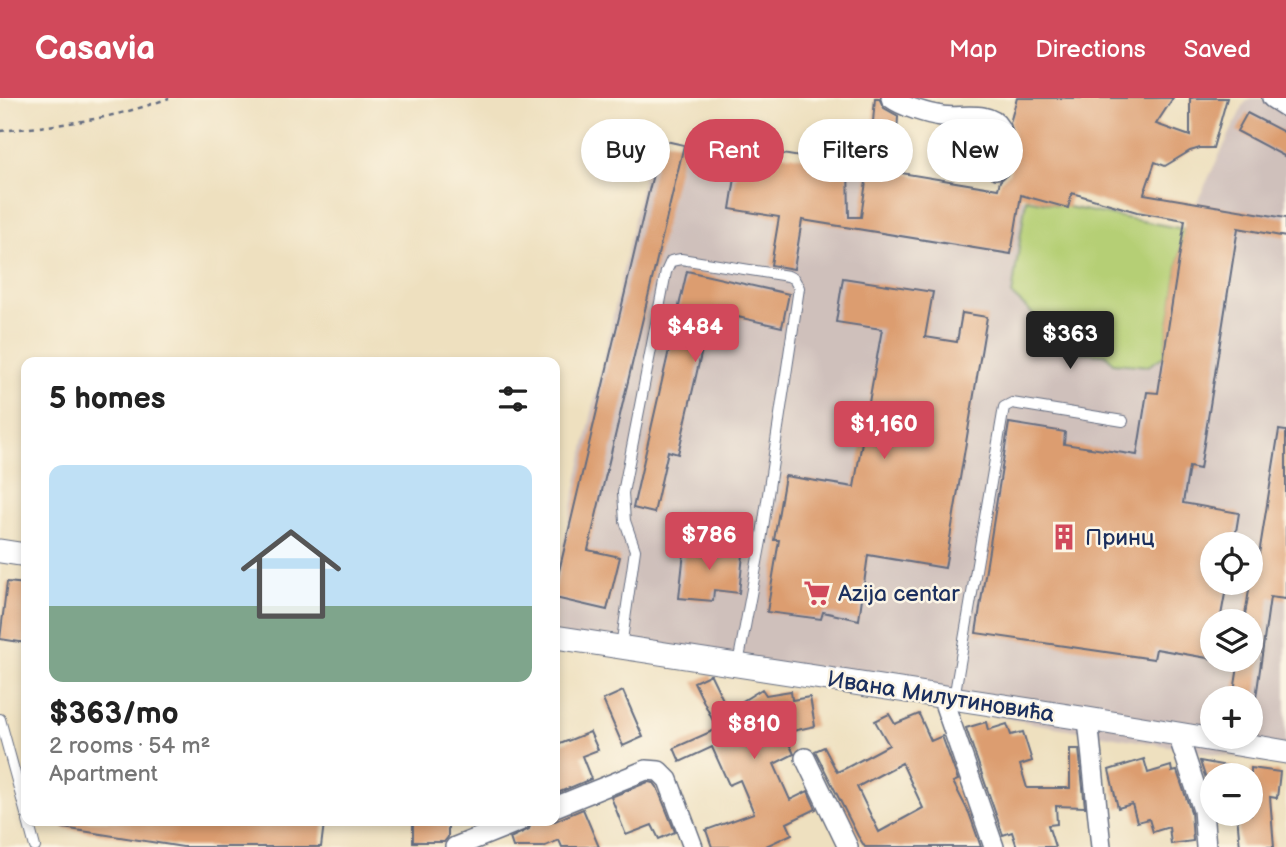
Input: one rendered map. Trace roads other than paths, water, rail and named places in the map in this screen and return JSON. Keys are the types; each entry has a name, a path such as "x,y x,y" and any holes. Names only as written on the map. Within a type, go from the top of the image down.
{"street":[{"path":"891,98 942,116 991,119"},
{"path":"1272,98 1286,107"},
{"path":"0,551 21,554"},
{"name":"Ивана Милутиновића","path":"560,637 1286,752"},
{"path":"948,698 994,847"},
{"path":"1088,719 1101,847"},
{"path":"1178,735 1203,810 1206,847"},
{"path":"805,758 848,847"},
{"path":"560,805 646,770 659,771 668,780 693,847"},
{"path":"454,847 507,826"}],"lane":[{"path":"621,647 635,550 625,521 623,493 666,272 671,261 681,259 789,276 798,283 799,288 761,541 738,665"},
{"path":"948,698 1004,407 1012,403 1122,421"},
{"path":"0,719 21,796"},
{"path":"29,826 35,847"}],"place":[{"name":"Принц","path":"1064,537"},
{"name":"Azija centar","path":"817,593"}]}
